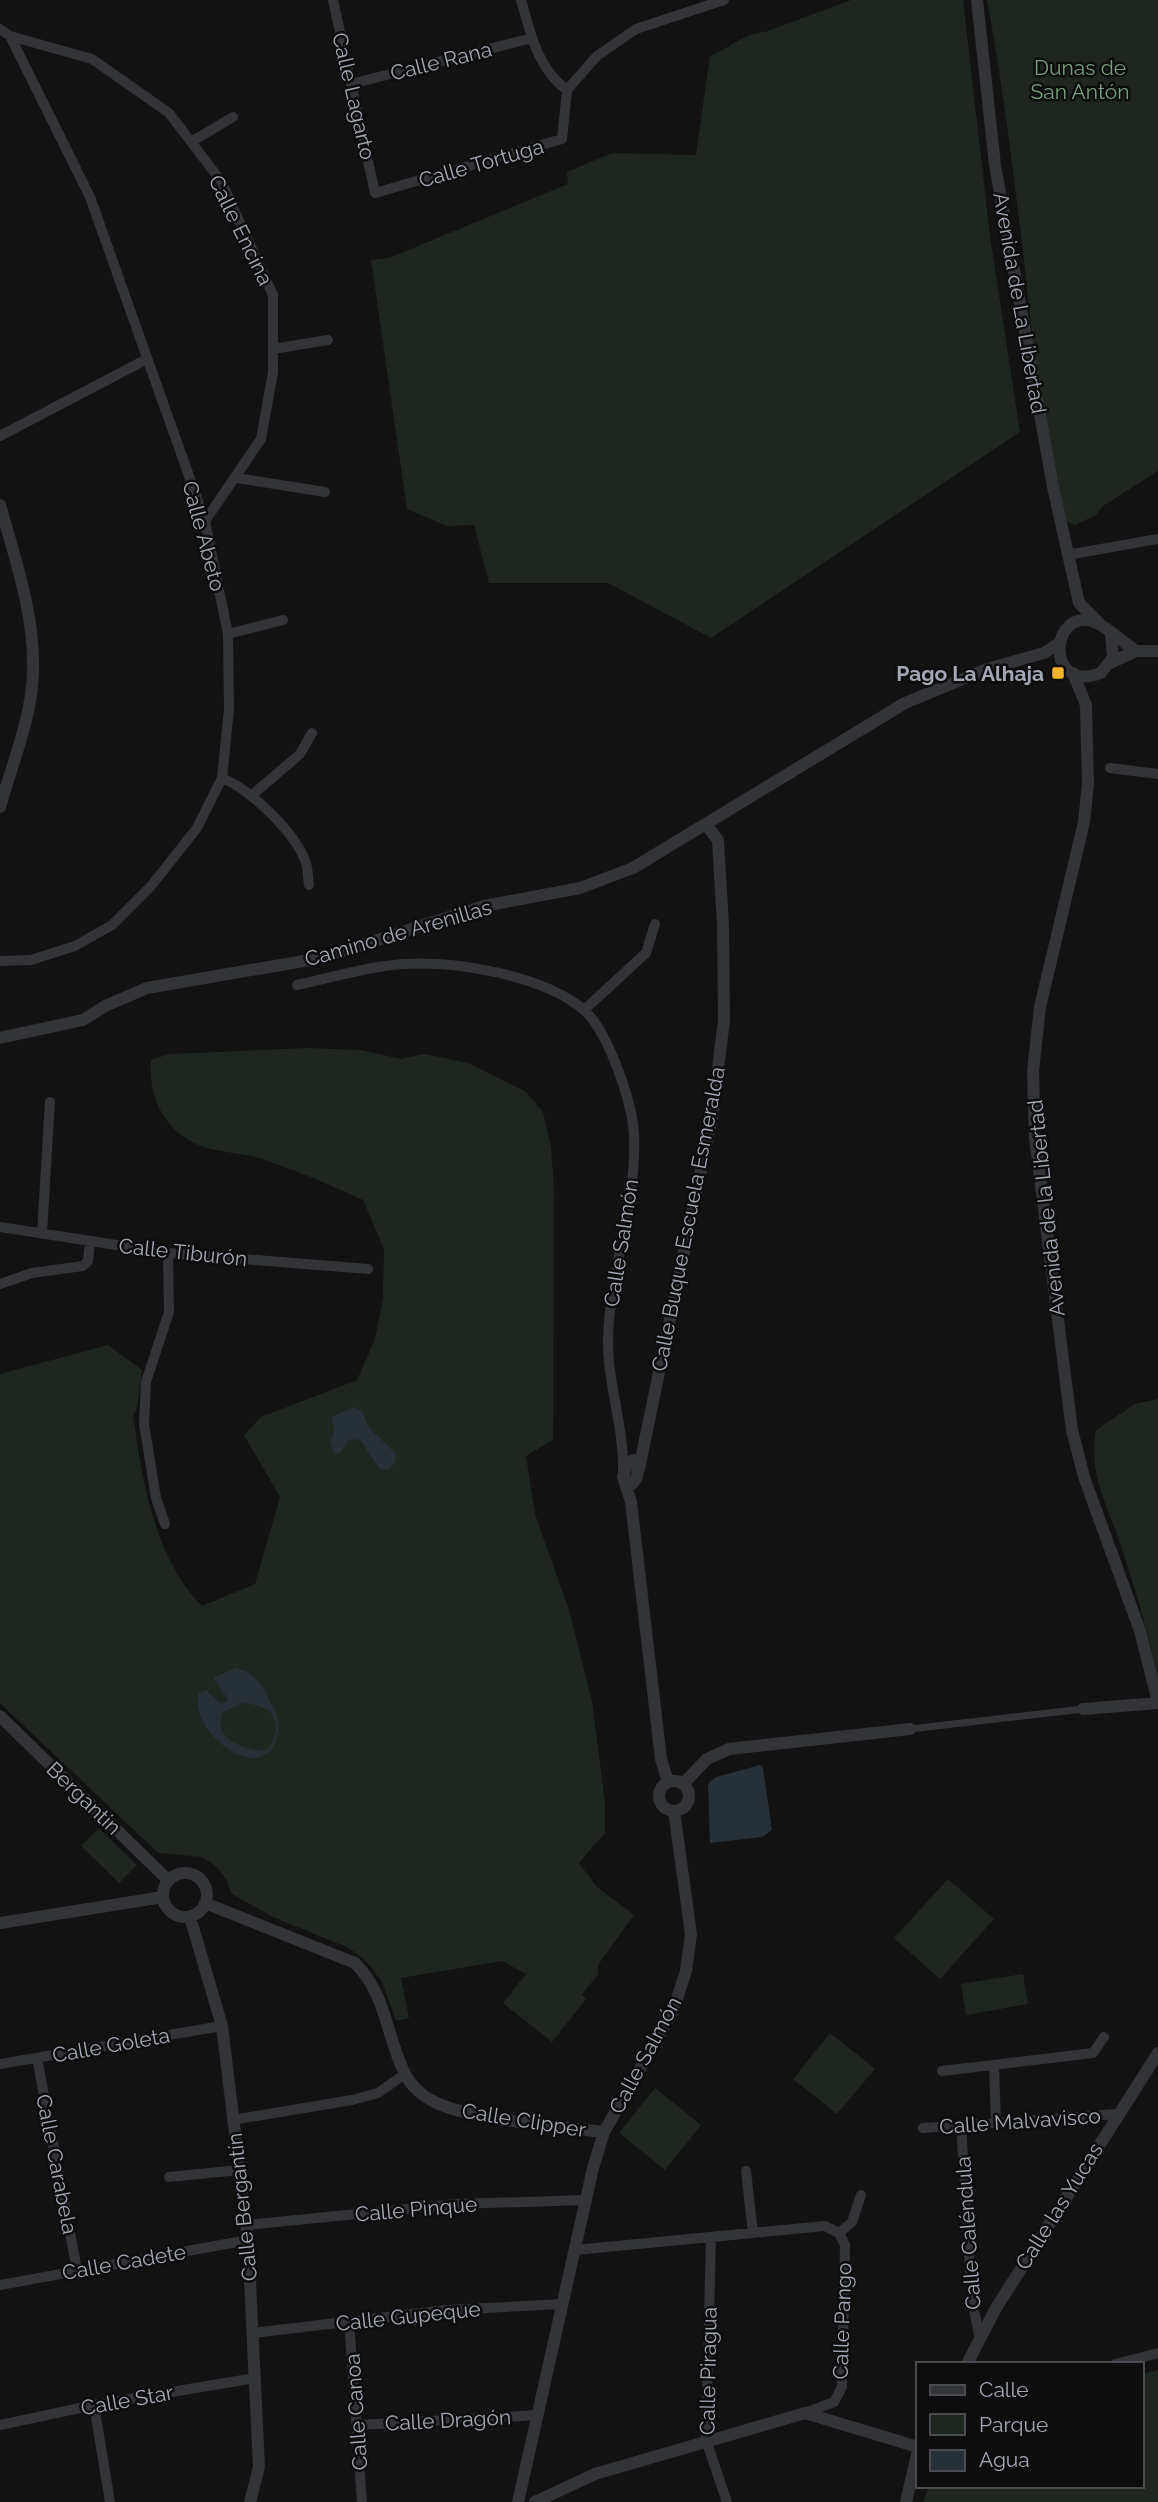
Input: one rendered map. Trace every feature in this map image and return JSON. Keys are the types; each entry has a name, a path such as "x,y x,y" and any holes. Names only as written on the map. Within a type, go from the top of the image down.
{"street":[{"name":"Calle Lagarto","path":"333,0 375,192"},
{"path":"521,0 540,61 554,81 567,90 597,57 636,29 724,0"},
{"name":"Avenida de La Libertad","path":"976,0 995,165 1067,555 1079,603"},
{"name":"Calle Abeto","path":"0,29 10,36 90,197 205,521 228,634 229,709 222,778 197,828 151,886 112,925 75,946 42,957 0,961"},
{"name":"Calle Encina","path":"10,36 92,60 169,113 221,181 274,295 273,372 261,439 237,478 205,521"},
{"name":"Calle Rana","path":"351,84 532,38"},
{"name":"Calle Tortuga","path":"375,192 562,139 567,90"},
{"path":"191,142 233,117"},
{"path":"273,349 328,340"},
{"path":"0,436 146,359"},
{"path":"237,478 325,492"},
{"path":"0,505 27,615 33,673 22,733 0,807"},
{"path":"1067,555 1158,538"},
{"path":"1136,651 1092,676 1073,673 1059,650 1079,603 1111,635 1136,651 1158,652"},
{"path":"228,634 283,620"},
{"path":"1069,626 1083,621 1099,623"},
{"path":"1106,668 1115,649 1111,635"},
{"name":"Camino de Arenillas","path":"0,1038 83,1020 105,1006 147,988 321,958 484,906 580,888 633,868 707,826 905,703 987,669 1059,650"},
{"name":"Avenida de la Libertad","path":"1106,668 1093,684 1086,705 1088,784 1084,822 1040,1007 1034,1072 1035,1138 1072,1430 1084,1477 1140,1631 1158,1703"},
{"name":"Avenida de la Libertad","path":"1073,673 1086,705"},
{"path":"251,796 300,754 312,733"},
{"path":"1110,768 1158,774"},
{"path":"222,778 265,807 306,863 309,885"},
{"name":"Calle Buque Escuela Esmeralda","path":"668,1782 661,1759 631,1502 632,1470 643,1447 712,1116 724,1020 723,925 718,840 707,826"},
{"path":"584,1010 646,953 655,925"},
{"name":"Calle Salmón","path":"297,985 386,966 446,965 512,976 550,991 584,1010 608,1047 629,1096 634,1135 631,1205 612,1296 608,1342 624,1449 632,1470"},
{"path":"42,1233 50,1102"},
{"name":"Calle Tiburón","path":"0,1227 168,1253 368,1269"},
{"path":"0,1284 32,1273 83,1266 88,1261 90,1241"},
{"path":"165,1524 156,1498 144,1424 146,1382 169,1312 168,1253"},
{"path":"624,1449 632,1470"},
{"path":"683,1784 707,1759 729,1749 1158,1703"},
{"name":"Bergantin","path":"0,1716 168,1880"},
{"path":"668,1782 683,1784 688,1793 687,1803 674,1811 664,1808 659,1799 660,1789 668,1782"},
{"name":"Calle Salmón","path":"604,2132 673,2011 685,1970 691,1934 674,1811"},
{"path":"180,1873 200,1878 206,1890 205,1903 190,1917 182,1917 169,1911 163,1897 168,1880 180,1873"},
{"path":"0,1923 163,1897"},
{"name":"Calle Clipper","path":"205,1903 355,1963 370,1978 383,2006 405,2074 430,2100 456,2111 604,2132 519,2502"},
{"name":"Calle Bergantín","path":"190,1917 222,2026 248,2240 258,2468 250,2502"},
{"name":"Calle Goleta","path":"0,2064 222,2026"},
{"path":"942,2071 994,2067 1093,2053 1104,2036"},
{"name":"Calle las Yucas","path":"968,2362 996,2308 1158,2053"},
{"name":"Calle Carabela","path":"37,2057 77,2270"},
{"path":"994,2067 996,2122"},
{"path":"232,2120 352,2100 377,2093 405,2074"},
{"name":"Calle Malvavisco","path":"923,2128 1117,2114"},
{"name":"Calle Caléndula","path":"961,2126 972,2300 980,2340"},
{"path":"169,2177 239,2170"},
{"path":"746,2171 753,2233"},
{"path":"839,2233 852,2222 861,2195"},
{"name":"Calle Pinque","path":"246,2225 457,2204 587,2200"},
{"name":"Calle Pango","path":"535,2502 595,2474 805,2413 834,2402 842,2387 845,2245 839,2233 825,2226 575,2250"},
{"name":"Calle Piragua","path":"711,2237 706,2440 727,2502"},
{"name":"Calle Cadete","path":"0,2286 248,2240"},
{"name":"Calle Gupeque","path":"253,2333 446,2310 563,2304"},
{"name":"Calle Canoa","path":"349,2322 362,2502"},
{"path":"1123,2362 1158,2353"},
{"name":"Calle Star","path":"0,2425 94,2405 255,2378"},
{"path":"94,2405 110,2502"},
{"path":"805,2413 916,2448"},
{"name":"Calle Dragón","path":"358,2425 538,2415"},
{"path":"906,2502 916,2458"}],"green space":[{"path":"851,0 963,0 990,236 1020,432 711,638 608,583 489,583 474,525 447,526 407,509 371,260 389,258 568,184 567,172 612,153 696,155 710,56 751,35"},
{"name":"Dunas de San Antón","path":"987,0 1158,0 1158,471 1103,506 1096,515 1075,525 1067,522 1044,418 1006,121"},
{"path":"308,1048 361,1050 401,1059 424,1054 468,1063 526,1092 543,1112 551,1147 554,1190 553,1440 526,1456 535,1514 570,1613 592,1701 605,1802 605,1833 579,1863 597,1887 634,1915 598,1965 598,1974 582,1995 586,1999 552,2042 503,2003 526,1974 502,1961 401,1978 409,2018 396,2021 382,1982 367,1962 349,1948 273,1917 232,1894 226,1879 216,1866 202,1857 158,1853 0,1703 0,1374 108,1345 142,1370 137,1408 133,1415 146,1491 161,1541 172,1565 202,1606 255,1584 280,1497 244,1435 261,1417 357,1380 375,1339 383,1298 384,1249 363,1200 312,1177 252,1156 208,1148 188,1140 168,1122 152,1087 151,1060 169,1054"},
{"path":"1158,1399 1158,1679 1137,1597 1097,1477 1094,1447 1096,1430 1135,1404"},
{"path":"99,1828 137,1865 119,1883 81,1846"},
{"path":"948,1879 994,1919 940,1979 894,1938"},
{"path":"1023,1974 1028,2004 966,2015 961,1984"},
{"path":"830,2033 875,2069 837,2114 793,2079"},
{"path":"655,2088 701,2125 665,2170 619,2133"},
{"path":"1158,2370 1158,2502 923,2502 928,2488 1144,2488 1144,2374"}],"water":[{"path":"353,1407 362,1411 369,1428 395,1453 396,1460 389,1471 379,1468 361,1441 355,1439 347,1441 340,1453 334,1453 330,1442 334,1432 332,1417"},
{"path":"236,1668 249,1673 262,1687 278,1723 275,1742 267,1754 255,1758 241,1756 214,1737 204,1723 198,1708 199,1693 206,1690 222,1705 228,1699 213,1678","holes":["241,1703 266,1709 273,1715 276,1732 265,1751 240,1746 226,1737 222,1730 222,1713"]},
{"path":"760,1765 763,1768 772,1830 762,1837 710,1843 708,1784 716,1777"}],"place":[{"name":"Pago La Alhaja","path":"1058,673"}]}
